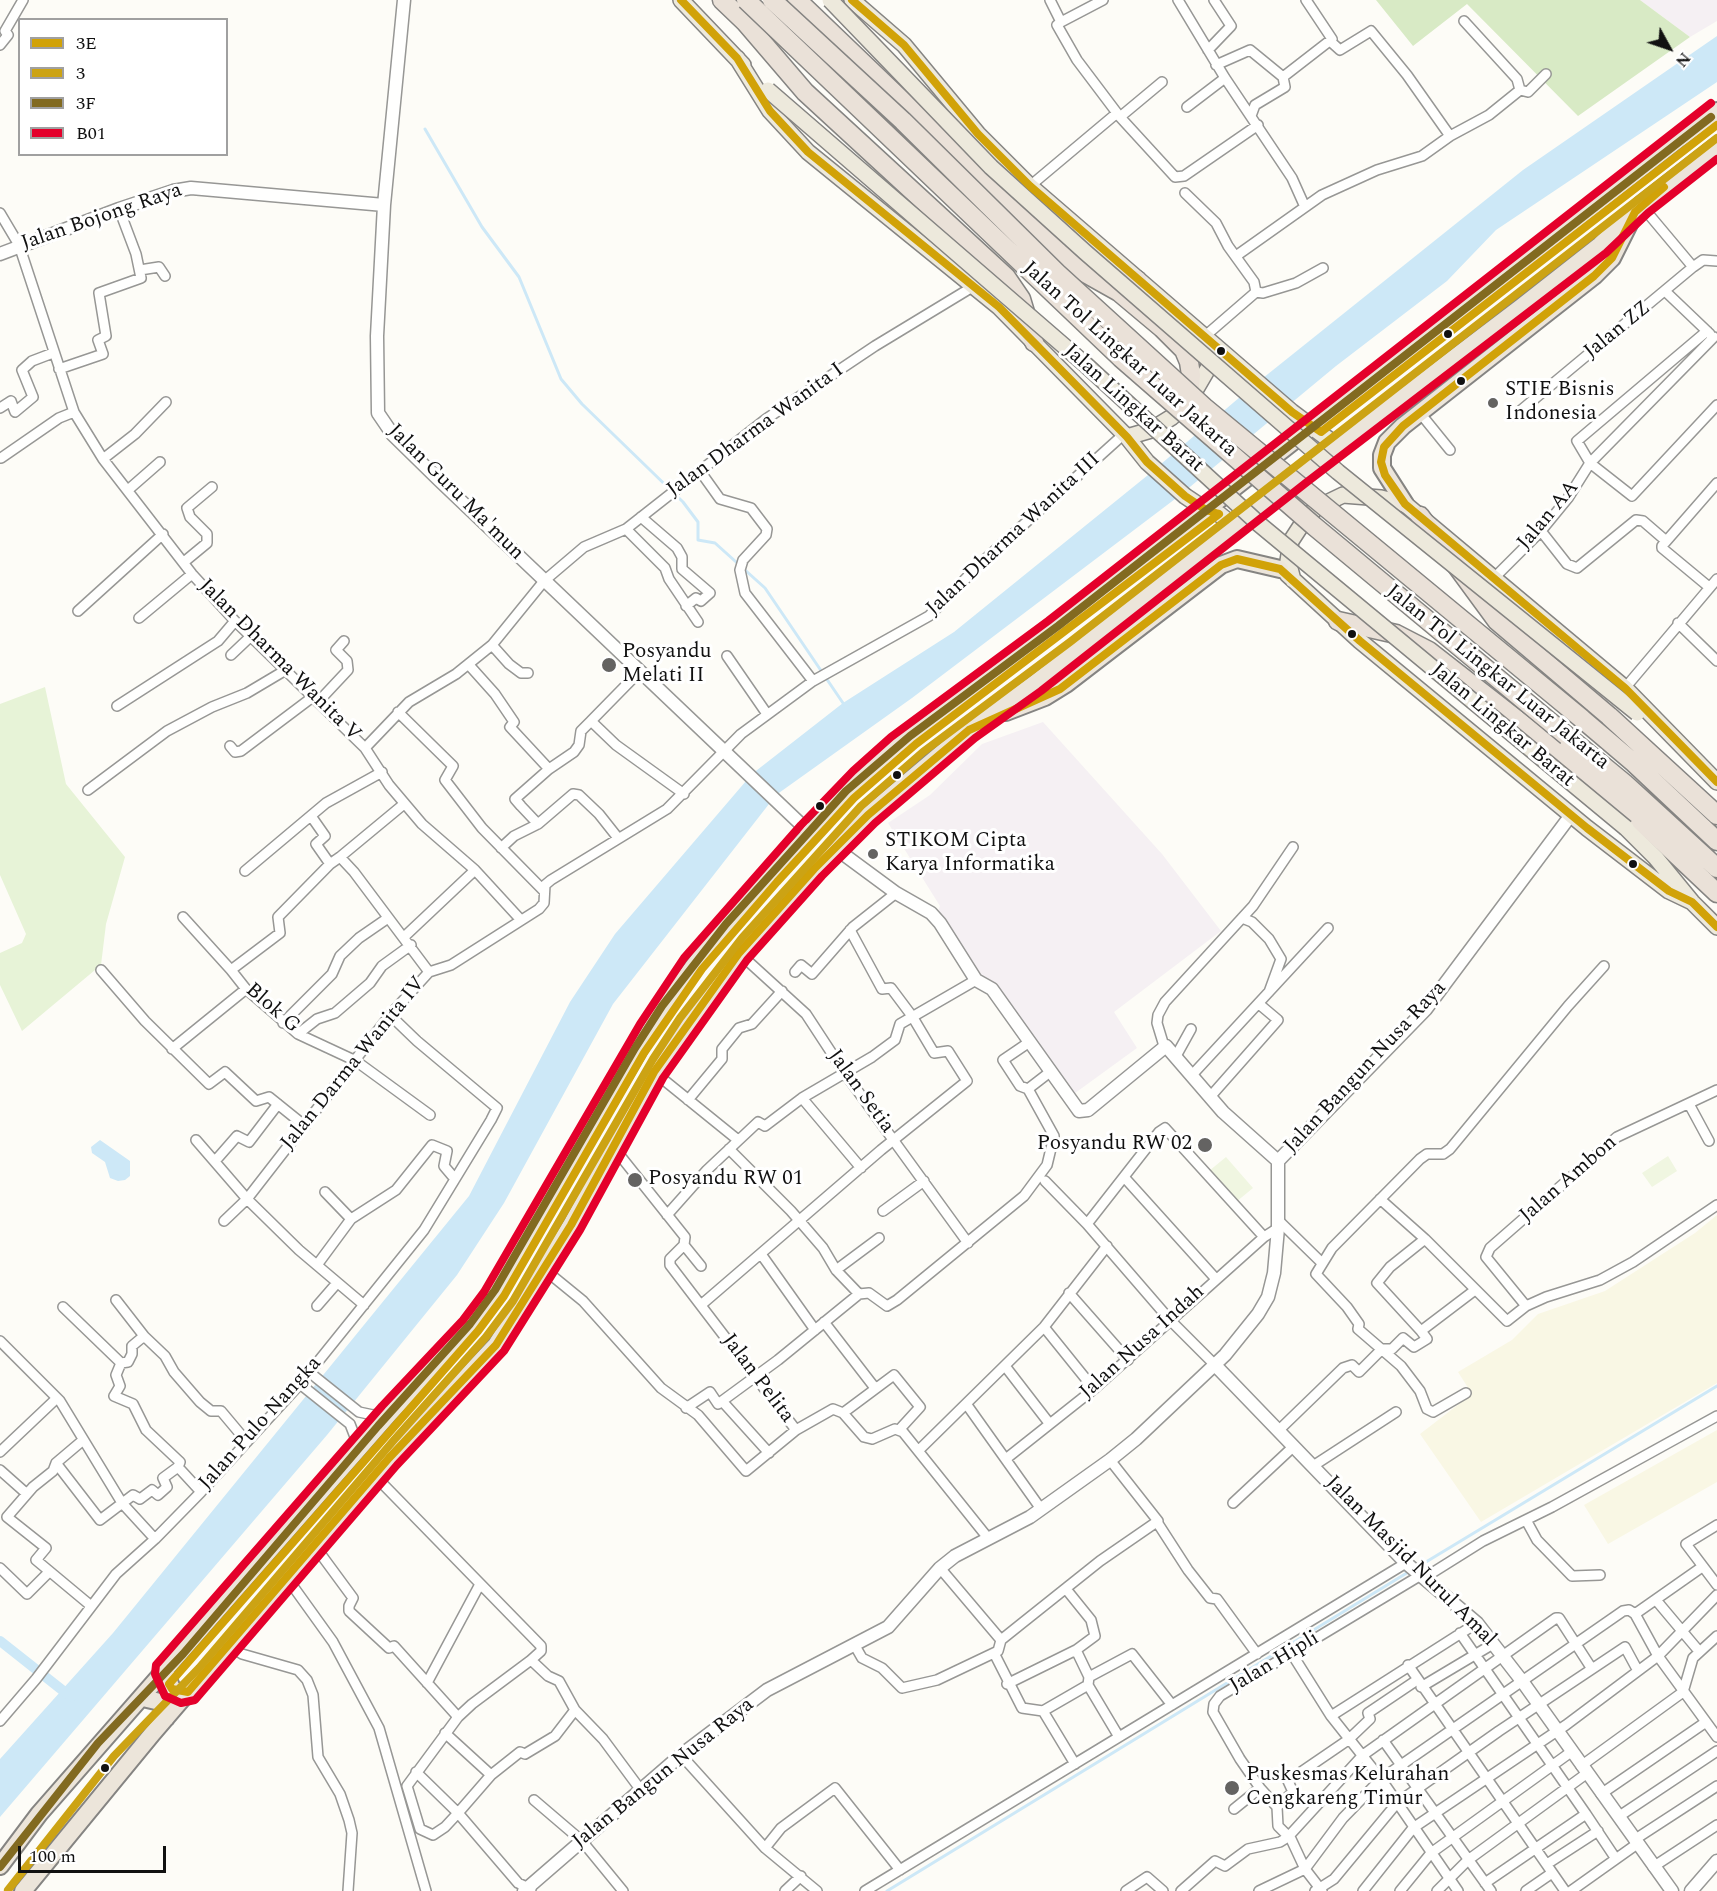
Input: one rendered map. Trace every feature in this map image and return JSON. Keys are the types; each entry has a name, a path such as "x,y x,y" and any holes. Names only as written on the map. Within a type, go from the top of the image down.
{"highway":[{"path":"722,0 745,22 805,92 1005,277 1024,307 1034,342"},
{"name":"Jalan Tol Lingkar Luar Jakarta","path":"746,0 1121,358 1314,526 1624,783 1717,868"},
{"name":"Jalan Tol Lingkar Luar Jakarta","path":"772,0 903,121 1057,273 1204,406 1581,718 1634,763 1717,841"},
{"path":"796,0 1078,269 1119,292 1184,350 1191,375 1190,401"},
{"path":"0,1866 39,1814 143,1698 390,1413 471,1327 493,1298 649,1029 693,964 809,831 897,745 1206,510 1717,111"},
{"path":"23,1891 166,1718 374,1475 496,1345 545,1270 654,1072 739,953 835,848 884,801 969,730 1092,639 1600,245 1638,208 1717,146"},
{"path":"1405,504 1385,475 1382,455 1387,442 1420,413 1594,276 1612,258 1638,208"},
{"path":"1095,278 1137,280"},
{"path":"1420,516 1497,621 1610,716 1717,815"},
{"path":"969,730 1004,712 1045,697 1081,673 1221,565 1237,560 1287,574"},
{"path":"1338,621 1396,634 1429,651 1611,793 1717,892"},
{"path":"1081,673 1092,639"},
{"path":"165,1671 172,1689 182,1693 188,1692"},
{"path":"143,1698 160,1701 166,1718"}],"main road":[{"name":"Jalan Lingkar Barat","path":"681,0 768,90 1086,365 1259,524 1626,828 1717,927"},
{"path":"830,0 991,167 1085,252 1338,472 1636,713 1717,790"},
{"path":"852,0 904,45 978,134 1030,186 1292,412 1339,447"},
{"name":"Jalan Lingkar Barat","path":"737,58 770,111 808,152 974,286 1034,342 1126,436 1147,462 1185,496 1206,510 1219,514 1236,527"},
{"path":"1126,436 1150,430 1172,417 1190,401 1210,365 1208,340"},
{"path":"1287,574 1292,542 1304,521 1316,508 1343,495 1358,494 1405,504 1625,688 1717,782"},
{"name":"Jalan Lingkar Barat","path":"1287,574 1338,621 1571,815 1669,891 1692,902"}],"street":[{"path":"0,45 8,35 5,31 23,0"},
{"name":"Jalan Guru Ma'mun","path":"404,0 384,205 377,336 378,413 393,435 724,754 809,831"},
{"path":"1050,0 1061,22"},
{"path":"1103,0 1057,25 1077,60 1119,115 1178,178 1258,125"},
{"path":"1178,0 1216,65 1292,178 1305,207"},
{"path":"1208,50 1231,26 1214,0"},
{"path":"1283,77 1332,38 1306,0"},
{"path":"1464,21 1517,79 1520,90"},
{"path":"1330,41 1340,50 1371,31 1407,75 1450,136"},
{"path":"1216,65 1250,50 1283,77 1285,87 1256,105 1251,116"},
{"path":"1520,90 1528,92 1546,74"},
{"path":"1187,107 1225,78"},
{"path":"1030,186 1162,82"},
{"path":"1236,256 1322,195 1377,171 1422,156 1450,136 1489,115 1520,90"},
{"name":"Jalan Bojong Raya","path":"0,254 119,208 173,191 199,188 384,205"},
{"path":"1185,193 1216,223 1254,282 1256,292"},
{"path":"59,369 103,354 98,340 106,336 99,293 141,278 119,208"},
{"path":"1638,208 1693,267 1703,260 1717,261"},
{"name":"Jalan Dharma Wanita V","path":"0,213 19,245 74,412 103,459 192,574 250,637 365,748 404,804 422,824 475,870 520,919"},
{"path":"140,270 159,267 165,276"},
{"name":"Jalan ZZ","path":"1514,416 1666,292 1693,267"},
{"path":"1208,340 1230,311 1256,292 1263,293 1296,283 1323,268"},
{"name":"Jalan Dharma Wanita I","path":"365,748 409,702 469,665 492,645 544,581 588,543 626,529 811,388 974,286"},
{"path":"1666,292 1712,336 1590,463 1632,496 1717,405"},
{"name":"Jalan AA","path":"1493,579 1541,531 1568,498 1590,463 1577,441 1582,434 1712,336"},
{"path":"0,408 11,401 15,412 33,397 22,370 32,361 53,353"},
{"path":"103,459 135,434 166,402"},
{"path":"2,458 59,418 74,412"},
{"path":"1420,413 1450,450"},
{"name":"Jalan Dharma Wanita III","path":"724,754 741,734 817,679 929,616 981,562 1126,436"},
{"path":"128,490 160,462"},
{"path":"700,471 720,499 751,508 767,529 766,535 741,565 745,593 817,679"},
{"path":"1625,688 1678,623 1715,583 1662,548 1665,540 1717,483"},
{"path":"184,562 207,543 207,534 190,517 187,508 212,487"},
{"path":"641,517 677,548 682,557 682,569 710,593 701,601 696,598 686,606"},
{"path":"1541,531 1567,564 1577,568 1636,520 1643,521 1665,540"},
{"path":"626,529 665,568 669,579 698,622"},
{"path":"78,611 163,534"},
{"path":"139,618 192,574"},
{"path":"117,706 218,640 236,621"},
{"path":"1678,623 1717,661"},
{"path":"231,655 250,637"},
{"path":"230,747 235,752 242,752 316,699 348,670 347,661 336,650 344,641"},
{"path":"492,645 509,664 521,673 528,673"},
{"path":"727,656 767,714"},
{"path":"469,665 514,722 510,727 549,769"},
{"path":"88,790 166,731 212,707 247,693 284,671"},
{"path":"538,824 515,799 549,769 567,758 579,745 581,731 640,672"},
{"path":"398,712 453,766 445,780 501,848 544,891"},
{"path":"591,721 616,745 684,794"},
{"name":"Jalan Darma Wanita IV","path":"224,1221 248,1199 390,1015 429,972 451,965 543,903 544,891 551,880 667,809 724,754"},
{"path":"245,871 326,803 382,772"},
{"path":"501,848 514,836 538,824 575,794 599,814 618,838"},
{"path":"311,816 325,836 316,844 330,864 404,804"},
{"name":"Jalan Bangun Nusa Raya","path":"528,1889 681,1755 767,1690 888,1627 940,1568 955,1556 1041,1509 1110,1460 1136,1439 1214,1364 1246,1331 1268,1297 1274,1273 1278,1224 1278,1161 1426,1009 1571,815"},
{"path":"835,848 896,893 915,902 940,923 976,980 992,989 1028,1043 1082,1112 1164,1046"},
{"path":"1278,1161 1243,1131 1210,1097 1176,1056 1164,1046 1157,1023 1158,1015 1165,1002 1253,906 1293,848"},
{"path":"340,856 375,897 429,972"},
{"name":"Blok G","path":"330,864 278,917 280,933 231,970 246,989 298,1034 356,1061 430,1115"},
{"path":"298,1034 317,1019 335,1013 370,983 382,966 475,870"},
{"path":"795,972 801,965 812,974 850,930 896,893"},
{"path":"183,917 231,970"},
{"path":"283,1023 332,974 340,956 358,938 388,918"},
{"path":"1242,918 1252,922 1269,939 1281,959 1269,992"},
{"path":"1192,1075 1328,928"},
{"path":"701,1305 894,1140 967,1081 947,1050 934,1053 912,1016 891,988 882,989 850,930"},
{"name":"Jalan Setia","path":"739,953 806,1014 844,1072 968,1243"},
{"path":"1466,1393 1433,1412 1427,1410 1420,1391 1401,1366 1358,1329 1359,1324 1347,1307 1316,1274 1332,1248 1423,1156 1443,1154 1450,1149 1604,966"},
{"path":"101,970 172,1049 209,1084 225,1072 256,1101 269,1097 305,1126"},
{"path":"667,1215 729,1149 758,1122 765,1126 802,1098 872,1057 895,1040 900,1024 976,980"},
{"path":"172,1049 246,989"},
{"path":"688,1100 722,1059 722,1050 739,1028 752,1024 782,991"},
{"path":"1210,1097 1278,1020 1259,1004"},
{"name":"Jalan Pulo Nangka","path":"0,1721 36,1679 90,1605 116,1574 155,1539 303,1386 424,1230 497,1108 390,1015"},
{"path":"1176,1056 1191,1029"},
{"path":"686,1408 710,1392 718,1404 859,1294 869,1293 887,1306 1024,1196 1047,1165 1054,1133 1028,1089 1020,1086 1003,1060 1028,1043"},
{"path":"654,1072 738,1140"},
{"path":"1028,1089 1050,1072"},
{"name":"Jalan Ambon","path":"1526,1306 1486,1257 1490,1248 1617,1137 1717,1090"},
{"path":"802,1098 861,1168"},
{"path":"216,1161 237,1136 248,1142 278,1104"},
{"path":"1689,1104 1709,1141"},
{"path":"1087,1224 1163,1128 1169,1131 1264,1237"},
{"path":"196,1140 248,1199 317,1265 364,1305"},
{"path":"317,1265 351,1219 396,1190 432,1145 447,1151 444,1166 455,1179"},
{"path":"614,1148 684,1237 684,1245 701,1266"},
{"path":"729,1149 800,1221 824,1248 836,1270 859,1294"},
{"path":"1124,1177 1216,1279"},
{"path":"883,1211 924,1181"},
{"path":"1045,1181 1107,1246 1170,1320 1214,1364"},
{"path":"325,1192 351,1219"},
{"path":"1380,1199 1425,1239 1507,1321 1526,1306 1546,1297 1600,1280 1633,1263 1717,1205"},
{"path":"1278,1224 1322,1263"},
{"name":"Jalan Nusa Indah","path":"1007,1458 1128,1360 1278,1224"},
{"path":"836,1270 879,1238"},
{"path":"1279,1430 1343,1368 1352,1365 1359,1372 1382,1349 1392,1349 1403,1338 1414,1347 1427,1340 1377,1283 1390,1267 1425,1239"},
{"name":"Jalan Pelita","path":"684,1245 669,1263 796,1430 830,1409 843,1413"},
{"path":"919,1450 1044,1327 1107,1246"},
{"path":"761,1254 815,1330"},
{"path":"545,1270 583,1301 649,1377 686,1408 698,1415 746,1471 796,1430"},
{"path":"317,1306 337,1283"},
{"path":"1421,1331 1475,1290"},
{"path":"1069,1293 1128,1360"},
{"path":"116,1300 144,1336 165,1356 174,1372 200,1402 211,1411 221,1411 247,1442"},
{"path":"63,1307 120,1364"},
{"path":"824,1322 875,1388"},
{"path":"1044,1327 1094,1389"},
{"path":"120,1364 128,1362 132,1354 132,1346 144,1336"},
{"path":"0,1341 70,1414 82,1441 122,1503 155,1539"},
{"path":"56,1463 100,1520 133,1495 141,1499 152,1490 158,1495 167,1487 163,1478 178,1467 180,1462 146,1431 133,1404 114,1396 120,1386 116,1375 120,1364"},
{"name":"Jalan Masjid Nurul Amal","path":"1214,1364 1407,1564 1476,1623 1522,1681 1672,1891"},
{"path":"1005,1366 1049,1423"},
{"path":"312,1374 359,1412 373,1415 390,1413"},
{"path":"894,1374 920,1407 899,1430 873,1439 864,1437 843,1413 894,1374"},
{"path":"303,1386 350,1424 355,1437 354,1454"},
{"path":"0,1452 57,1398"},
{"path":"722,1401 769,1453"},
{"path":"967,1405 1007,1458 1041,1509"},
{"path":"1313,1466 1396,1412"},
{"name":"Jalan Hipli","path":"1260,1788 1240,1759 1212,1707 1220,1696 1421,1575 1717,1416"},
{"path":"899,1430 919,1450 988,1539"},
{"path":"82,1441 56,1463 53,1471 3,1514 46,1548 36,1560 90,1605"},
{"path":"1233,1503 1294,1446"},
{"path":"1110,1460 1158,1520 1157,1522 1188,1570 1210,1598 1217,1599 1257,1654"},
{"path":"178,1467 201,1492"},
{"path":"0,1470 27,1494"},
{"path":"374,1475 541,1646 541,1651 531,1660 472,1704 459,1717 416,1772 407,1786 420,1829 433,1835 445,1827 490,1775 520,1752 525,1754 555,1736 575,1710"},
{"path":"1526,1520 1537,1540 1572,1576 1600,1575"},
{"path":"854,1644 862,1658 882,1668 902,1688 936,1680 998,1651 1001,1640 1100,1561 1157,1522"},
{"path":"1717,1525 1686,1544 1717,1585"},
{"path":"314,1545 353,1598 348,1606 349,1611 389,1648 394,1646 459,1717"},
{"path":"865,1891 1407,1564"},
{"path":"1635,1614 1702,1567"},
{"path":"0,1568 27,1594 49,1572"},
{"path":"940,1568 1001,1640"},
{"path":"287,1578 328,1634 379,1728 426,1891"},
{"path":"427,1683 480,1584"},
{"path":"1008,1684 1076,1650 1095,1636 1091,1620 1066,1589"},
{"path":"1363,1891 1413,1828 1556,1731 1658,1656 1680,1630 1717,1595"},
{"path":"1656,1600 1698,1650"},
{"path":"1259,1891 1305,1869 1343,1818 1381,1779 1451,1728 1623,1611 1629,1610 1635,1614 1658,1656 1717,1737"},
{"path":"1180,1891 1215,1861 1225,1866 1248,1849 1280,1842 1288,1837 1363,1755 1558,1618 1592,1669"},
{"path":"1331,1716 1476,1623"},
{"path":"1460,1633 1616,1859"},
{"path":"1437,1891 1468,1860 1567,1787 1584,1770 1683,1692 1689,1665 1698,1650 1717,1636"},
{"path":"1368,1713 1493,1644"},
{"path":"229,1646 242,1654 298,1670 307,1680 313,1695 318,1757 340,1794 352,1833 348,1891"},
{"path":"1234,1809 1260,1788 1277,1807 1278,1826 1288,1837 1319,1890 1334,1880 1397,1803 1519,1718 1626,1647 1638,1671"},
{"path":"1076,1650 1089,1681 1119,1737"},
{"path":"994,1653 1022,1708 1042,1711 1132,1654 1172,1705"},
{"path":"1292,1654 1331,1716 1381,1779 1458,1891"},
{"path":"531,1660 548,1676 559,1681 575,1710 603,1739 640,1789"},
{"path":"1408,1665 1434,1706 1565,1891"},
{"path":"1277,1807 1293,1792 1288,1781 1348,1740 1370,1719 1358,1698"},
{"path":"1042,1711 1075,1764"},
{"path":"1601,1794 1706,1722"},
{"path":"445,1733 490,1775"},
{"path":"1383,1740 1488,1888 1536,1848 1586,1814"},
{"path":"1618,1817 1717,1751"},
{"path":"1400,1891 1431,1853 1571,1752"},
{"path":"681,1755 765,1848 817,1891"},
{"path":"416,1772 458,1813 518,1883 528,1889"},
{"path":"1571,1891 1717,1785"},
{"path":"765,1848 781,1827 835,1788 900,1870"},
{"path":"534,1800 582,1841 623,1891"},
{"path":"1653,1867 1717,1825"},
{"path":"1526,1891 1550,1868 1598,1831"},
{"path":"1691,1891 1717,1861"},
{"path":"785,1891 801,1876"},
{"path":"1126,1891 1147,1877 1163,1891"}],"shaded area":[{"path":"1640,0 1717,0 1717,21 1690,37"},
{"path":"1043,722 1162,854 1221,931 1114,1012 1137,1048 1071,1096 998,993 982,987 937,914 940,906 888,823 930,795 982,744"},
{"path":"1717,1215 1717,1383 1481,1522 1420,1434 1472,1394 1458,1372 1512,1340 1538,1314 1605,1291 1695,1233"},
{"path":"1717,1430 1717,1482 1608,1544 1584,1505"}],"green space":[{"path":"1376,0 1640,0 1690,37 1578,116 1467,4 1413,46"},
{"path":"45,687 66,784 125,857 106,924 101,965 22,1031 0,985 0,953 22,943 26,934 0,875 0,704"},
{"path":"1668,1156 1677,1171 1652,1187 1642,1173"},
{"path":"1226,1157 1253,1188 1236,1202 1209,1171"}],"water":[{"path":"1717,36 1717,82 1496,230 1447,281 1336,366 1179,496 912,698 776,795 613,1004 504,1203 457,1275 327,1435 0,1817 0,1759 113,1633 469,1196 570,1002 615,934 752,774 843,703 954,632 1148,475 1253,386 1523,170"},
{"path":"100,1140 130,1161 130,1176 125,1180 118,1181 110,1178 105,1162 92,1153 91,1147"}],"waterway":[{"path":"425,129 482,227 519,277 561,379 582,404 683,502 698,522 698,540 715,543 765,588 845,706"},
{"path":"1416,1568 1717,1386"},
{"path":"887,1891 1410,1571"},
{"path":"0,1641 71,1697"}],"transit line":[{"name":"3E","path":"681,0 737,58 770,111 808,152 999,307 1127,437 1147,462 1185,496 1206,510 1219,514"},
{"name":"3E","path":"852,0 904,45 978,134 1030,186 1292,412 1321,432 1717,125"},
{"name":"B01","path":"1711,103 1048,621 891,737 853,771 801,825 684,958 640,1024 484,1292 463,1320 382,1406 156,1665 155,1674 165,1696 181,1703 195,1700 397,1465 504,1351 580,1230 663,1078 747,960 822,876 875,823 975,738 1041,691 1307,482 1606,253 1648,213 1717,159"},
{"name":"3F","path":"0,1867 98,1743 183,1654 378,1426 470,1324 495,1290 635,1048 662,1006 726,924 846,791 910,736 1058,626 1711,117"},
{"name":"3","path":"8,1890 114,1756 199,1668 394,1440 486,1337 513,1301 653,1059 680,1018 742,938 861,806 923,752 1070,642 1717,138"},
{"name":"3E","path":"1664,187 1635,212 1612,258 1594,276 1403,426 1384,447 1381,462 1385,475 1405,504 1625,688 1717,782"},
{"name":"3E","path":"1219,514 916,744 854,798 777,882 702,969 644,1053 504,1296 478,1331 169,1684 172,1689 188,1692 389,1458 496,1345 571,1225 654,1072 739,953 814,869 868,815 969,730 1060,689 1221,565 1237,559 1280,569 1360,641 1587,828 1669,891 1692,902 1717,927"}],"place":[{"name":"STIE Bisnis Indonesia","path":"1493,403"},
{"name":"Posyandu Melati II","path":"609,665"},
{"name":"STIKOM Cipta Karya Informatika","path":"873,854"},
{"name":"Posyandu RW 02","path":"1205,1145"},
{"name":"Posyandu RW 01","path":"635,1180"},
{"name":"Puskesmas Kelurahan Cengkareng Timur","path":"1232,1788"}]}
